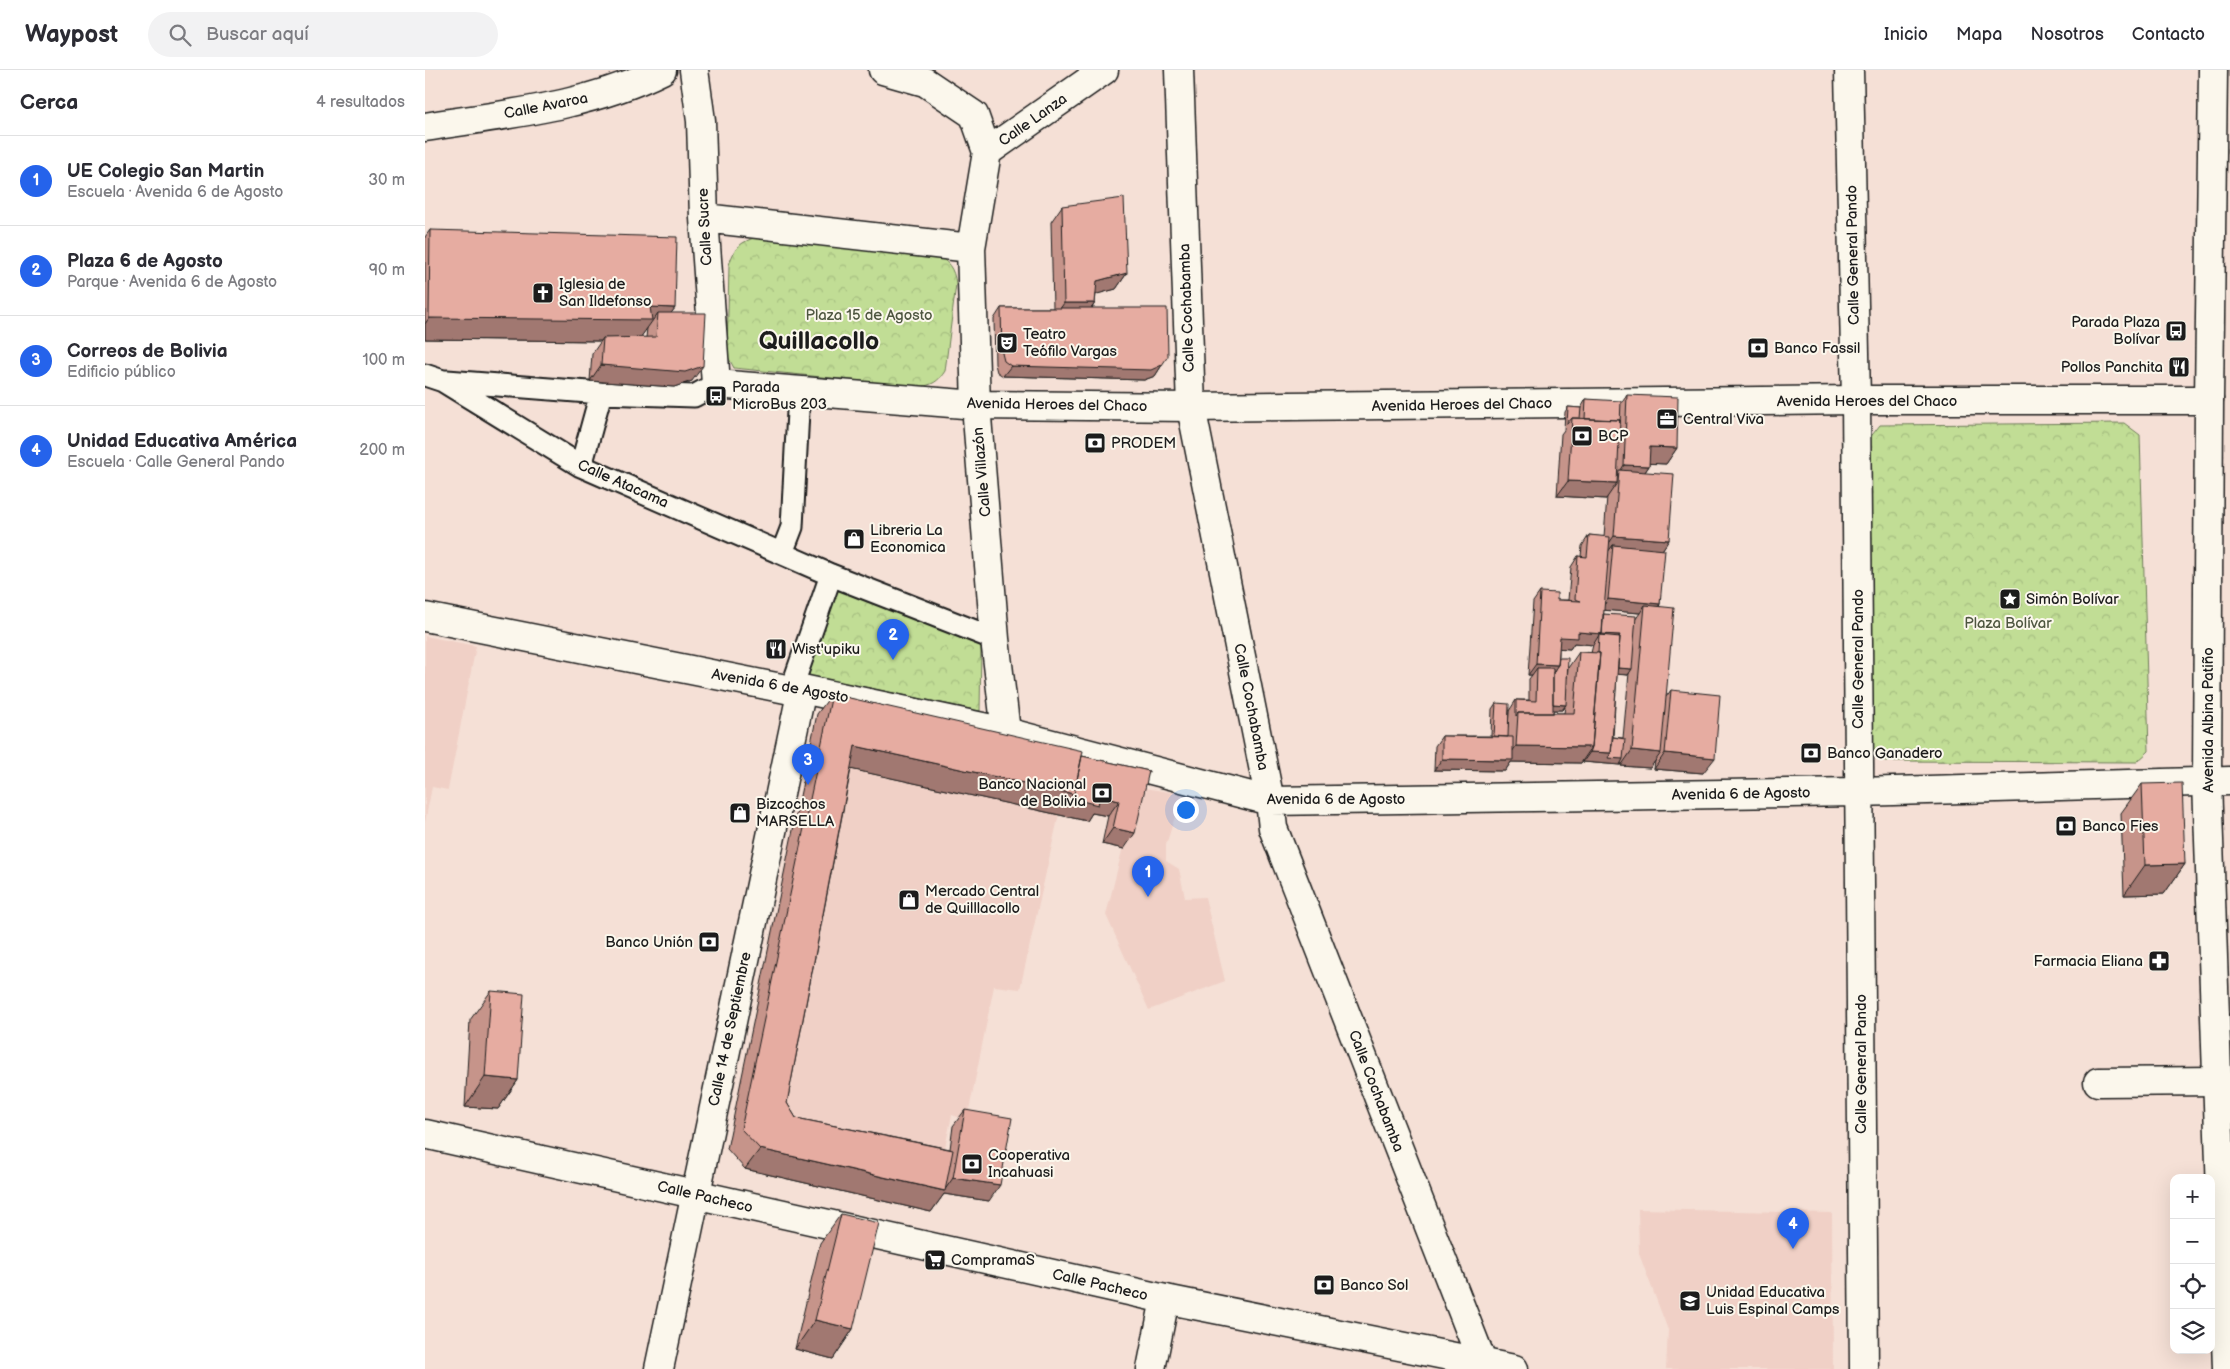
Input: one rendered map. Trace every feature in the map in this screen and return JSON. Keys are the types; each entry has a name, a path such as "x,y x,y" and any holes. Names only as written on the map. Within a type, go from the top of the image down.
{"main road":[{"name":"Calle Avaroa","path":"425,127 566,105 634,84 662,70"},
{"name":"Calle Sucre","path":"694,70 701,120 704,218 716,384"},
{"path":"883,70 925,82 974,115 987,152"},
{"name":"Calle Lanza","path":"987,152 1104,70"},
{"name":"Calle Cochabamba","path":"1179,70 1191,408 1270,801 1273,828 1483,1366"},
{"name":"Calle General Pando","path":"1849,70 1856,400 1864,1369"},
{"name":"Avenida Albina Patiño","path":"2213,70 2219,399 2218,1081 2227,1369"},
{"name":"Calle Villazón","path":"987,152 971,248 976,405 995,639 1006,732"},
{"path":"704,218 971,248"},
{"name":"Avenida Heroes del Chaco","path":"716,384 976,405 1191,408 1856,400 2219,399"},
{"name":"Avenida 6 de Agosto","path":"425,617 797,689 1006,732 1270,801 1859,792 2219,781"},
{"name":"Calle 14 de Septiembre","path":"659,1369 797,689"},
{"path":"2098,1082 2218,1081"},
{"name":"Calle Pacheco","path":"425,1134 1165,1299 1483,1366 1514,1369"},
{"path":"1151,1369 1165,1299"}],"street":[{"path":"434,378 601,393 694,396 716,384"},
{"name":"Calle Atacama","path":"434,378 581,466 831,575 995,639"},
{"path":"781,553 792,527 799,392"},
{"path":"581,466 601,393"},
{"path":"797,689 831,575"}],"shaded area":[{"path":"425,636 476,646 448,790 432,787 425,822"},
{"name":"Mercado Central de Quilllacollo","path":"807,759 1059,814 1020,989 994,986 967,1120 952,1115 931,1212 745,1169 727,1149"},
{"path":"1138,787 1182,794 1166,845 1166,861 1179,869 1185,898 1205,897 1225,981 1149,1010 1106,915"},
{"path":"1638,1209 1832,1213 1833,1369 1666,1369 1668,1330 1639,1254"}],"green space":[{"name":"Plaza 15 de Agosto","path":"757,237 934,253 943,259 952,269 956,284 945,371 934,382 919,387 734,368 727,355 729,265 733,254 739,246"},
{"name":"Plaza Bolívar","path":"2124,423 2140,435 2149,751 2137,762 1885,761 1871,750 1869,439 1880,425"},
{"path":"832,584 981,646 980,711 801,674"}],"building":[{"path":"1124,198 1127,273 1097,281 1095,303 1064,303 1062,206"},
{"name":"Iglesia de San Ildefonso","path":"430,230 677,237 675,308 650,307 652,320 429,318"},
{"path":"1001,308 1167,308 1168,356 1162,365 1151,370 1011,366 1004,361 1002,353"},
{"path":"658,313 706,313 703,366 685,372 601,365 603,338 656,337"},
{"path":"1627,395 1678,397 1677,448 1650,447 1649,466 1624,465"},
{"path":"1586,399 1621,401 1620,424 1620,420 1585,419"},
{"path":"1568,407 1581,408 1580,418 1572,418 1567,424"},
{"path":"1572,418 1620,420 1617,483 1568,481"},
{"path":"1619,470 1674,474 1669,540 1614,536"},
{"path":"1589,535 1610,537 1602,634 1578,632 1578,638 1560,637 1558,665 1536,664 1540,592 1557,593 1557,600 1581,601 1575,599 1578,556 1587,557"},
{"path":"1613,545 1665,550 1660,604 1608,599"},
{"path":"1645,605 1674,608 1661,753 1632,750"},
{"path":"1603,614 1636,616 1632,669 1618,668 1620,635 1600,634 1602,634"},
{"path":"1599,635 1620,637 1611,753 1590,752 1600,653 1598,653"},
{"path":"1579,652 1600,653 1592,747 1516,746 1518,713 1574,713"},
{"path":"1559,658 1568,658 1566,705 1553,704 1553,672 1555,672 1558,665"},
{"path":"1537,668 1553,668 1553,713 1518,713 1516,716 1516,700 1536,701"},
{"path":"1671,690 1720,695 1715,758 1665,753"},
{"path":"832,694 1083,751 1074,794 855,746 787,1103 796,1118 953,1150 945,1191 760,1149 741,1129"},
{"path":"1496,703 1509,704 1508,737 1494,736"},
{"path":"1442,736 1513,737 1513,760 1442,759"},
{"path":"1613,737 1625,739 1623,759 1608,758 1611,753"},
{"path":"1082,756 1149,771 1135,833 1113,828 1119,801 1100,796 1098,805 1070,798 1074,794"},
{"path":"2182,783 2185,864 2145,865 2142,784"},
{"path":"491,991 524,994 518,1080 485,1077"},
{"name":"Cooperativa Incahuasi","path":"965,1110 1012,1118 1000,1185 953,1178"},
{"path":"841,1214 879,1223 853,1329 815,1320"}],"place":[{"name":"Iglesia de San Ildefonso","path":"543,293"},
{"name":"Parada Plaza Bolívar","path":"2176,331"},
{"name":"Teatro Teófilo Vargas","path":"1007,343"},
{"name":"Banco Fassil","path":"1758,348"},
{"name":"Pollos Panchita","path":"2179,367"},
{"name":"Parada MicroBus 203","path":"716,396"},
{"name":"Central Viva","path":"1667,419"},
{"name":"BCP","path":"1582,436"},
{"name":"PRODEM","path":"1095,443"},
{"name":"Libreria La Economica","path":"854,539"},
{"name":"Simón Bolívar","path":"2010,599"},
{"name":"Wist'upiku","path":"776,649"},
{"name":"Plaza 6 de Agosto","path":"893,660"},
{"name":"Banco Ganadero","path":"1811,753"},
{"name":"Correos de Bolivia","path":"808,785"},
{"name":"Banco Nacional de Bolivia","path":"1102,793"},
{"name":"Bizcochos MARSELLA","path":"740,813"},
{"name":"Banco Fies","path":"2066,826"},
{"name":"UE Colegio San Martin","path":"1148,897"},
{"name":"Mercado Central de Quilllacollo","path":"909,900"},
{"name":"Banco Unión","path":"709,942"},
{"name":"Farmacia Eliana","path":"2159,961"},
{"name":"Cooperativa Incahuasi","path":"972,1164"},
{"name":"Unidad Educativa América","path":"1793,1249"},
{"name":"CompramaS","path":"935,1260"},
{"name":"Banco Sol","path":"1324,1285"},
{"name":"Unidad Educativa Luis Espinal Camps","path":"1690,1301"}],"district":[{"name":"Quillacollo","path":"819,341"}]}
